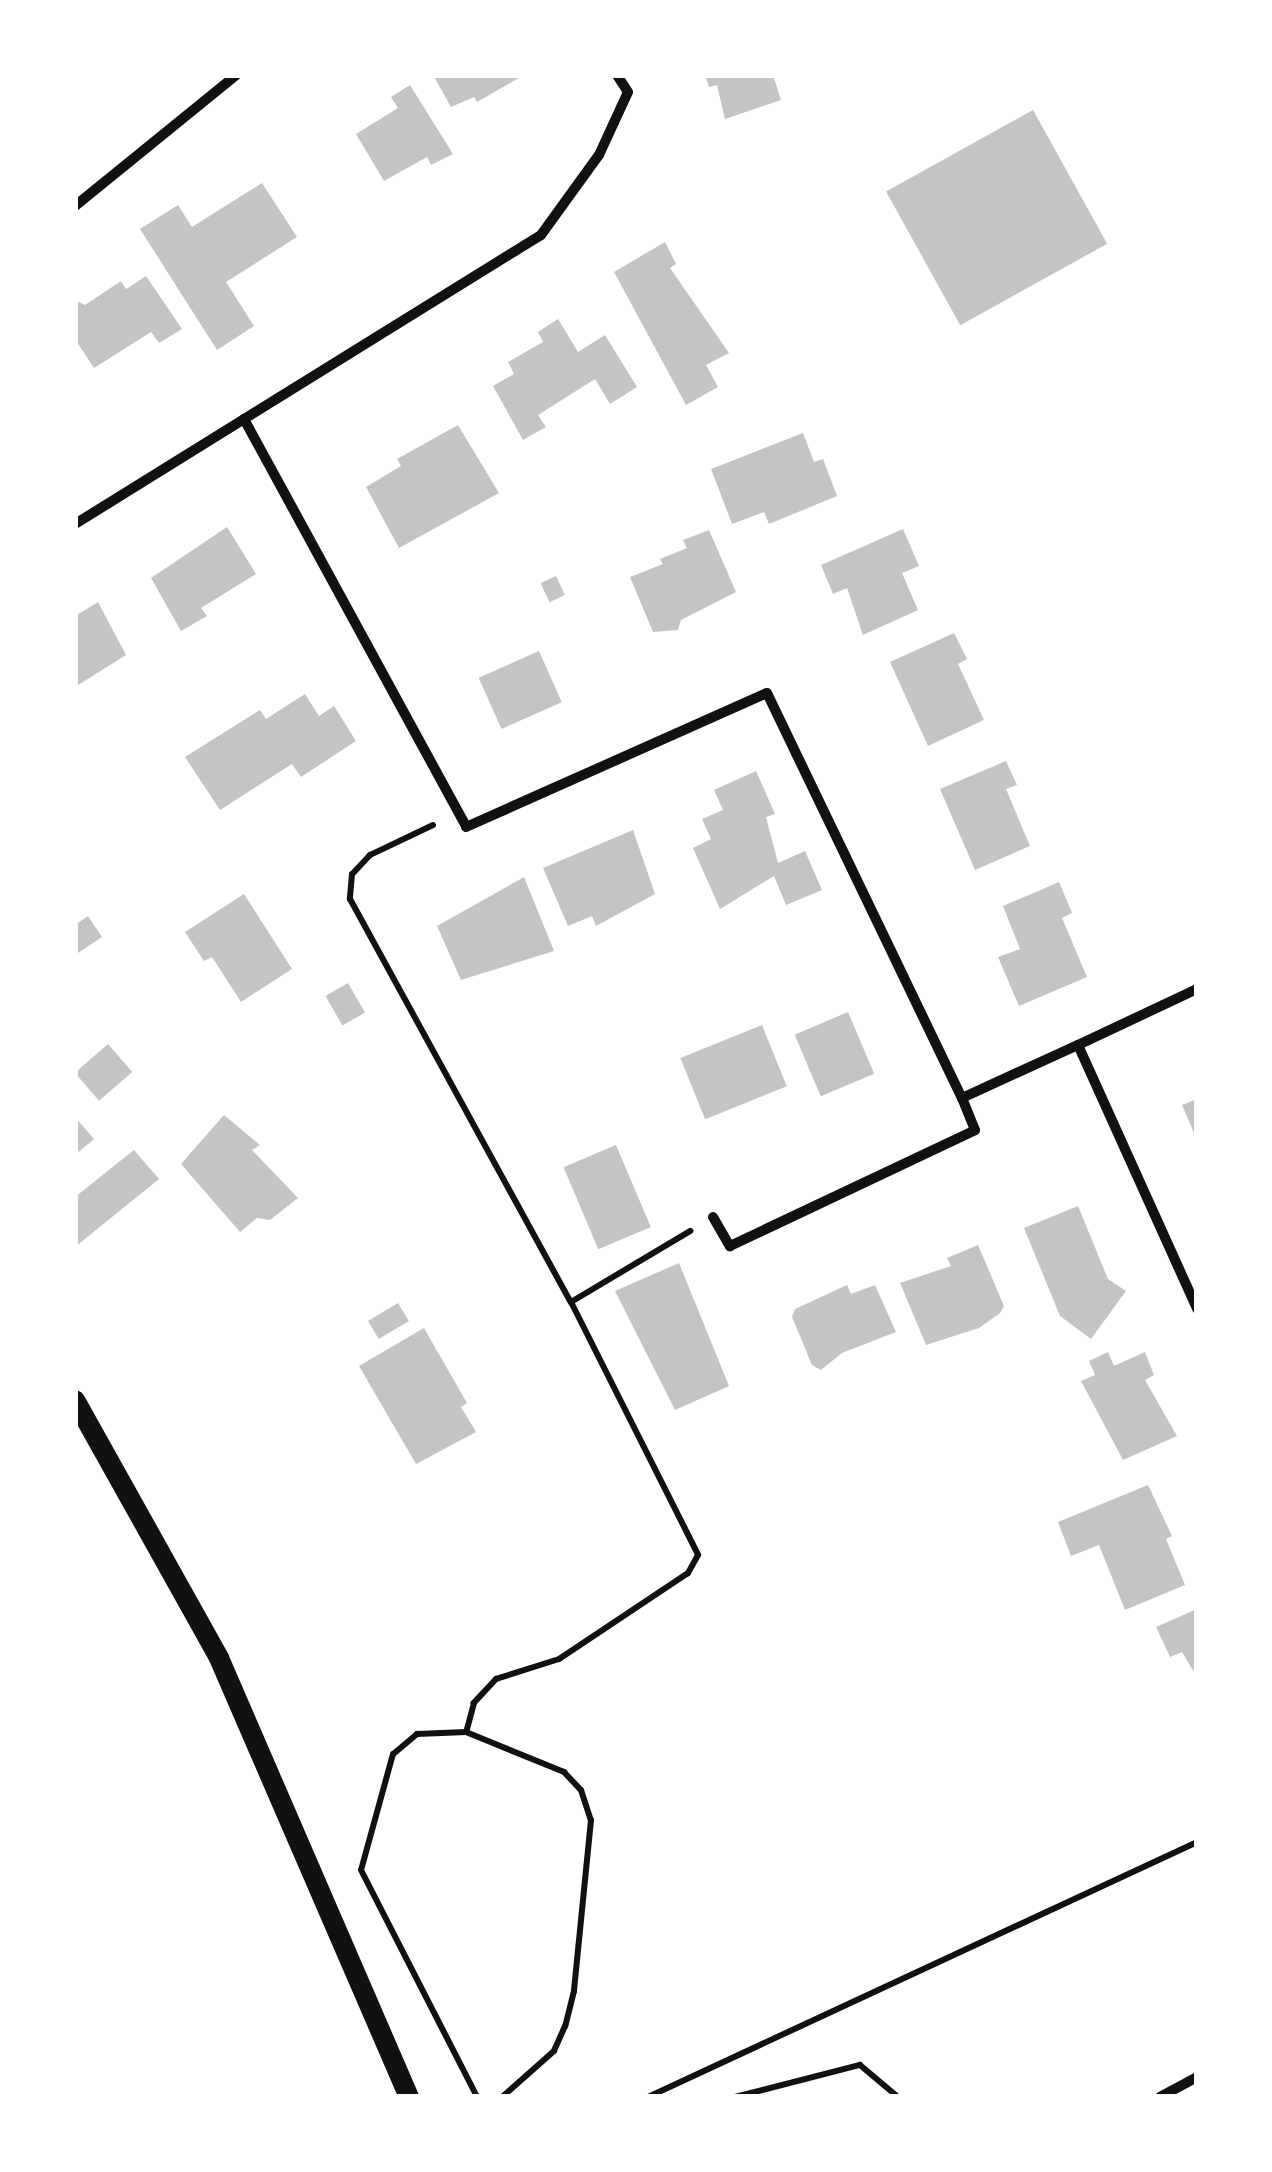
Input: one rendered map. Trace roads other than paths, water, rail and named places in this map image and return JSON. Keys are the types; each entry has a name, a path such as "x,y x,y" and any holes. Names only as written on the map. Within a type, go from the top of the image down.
{"main road":[{"path":"75,1400 219,1658 409,2097"}],"street":[{"path":"75,206 236,75"},
{"path":"75,524 541,235 599,155 628,92 617,75"},
{"path":"244,419 455,814 466,827 768,693 975,1130 730,1246 713,1217"},
{"path":"962,1098 1197,989"},
{"path":"1078,1045 1197,1309"},
{"path":"1160,2097 1197,2078"}]}
